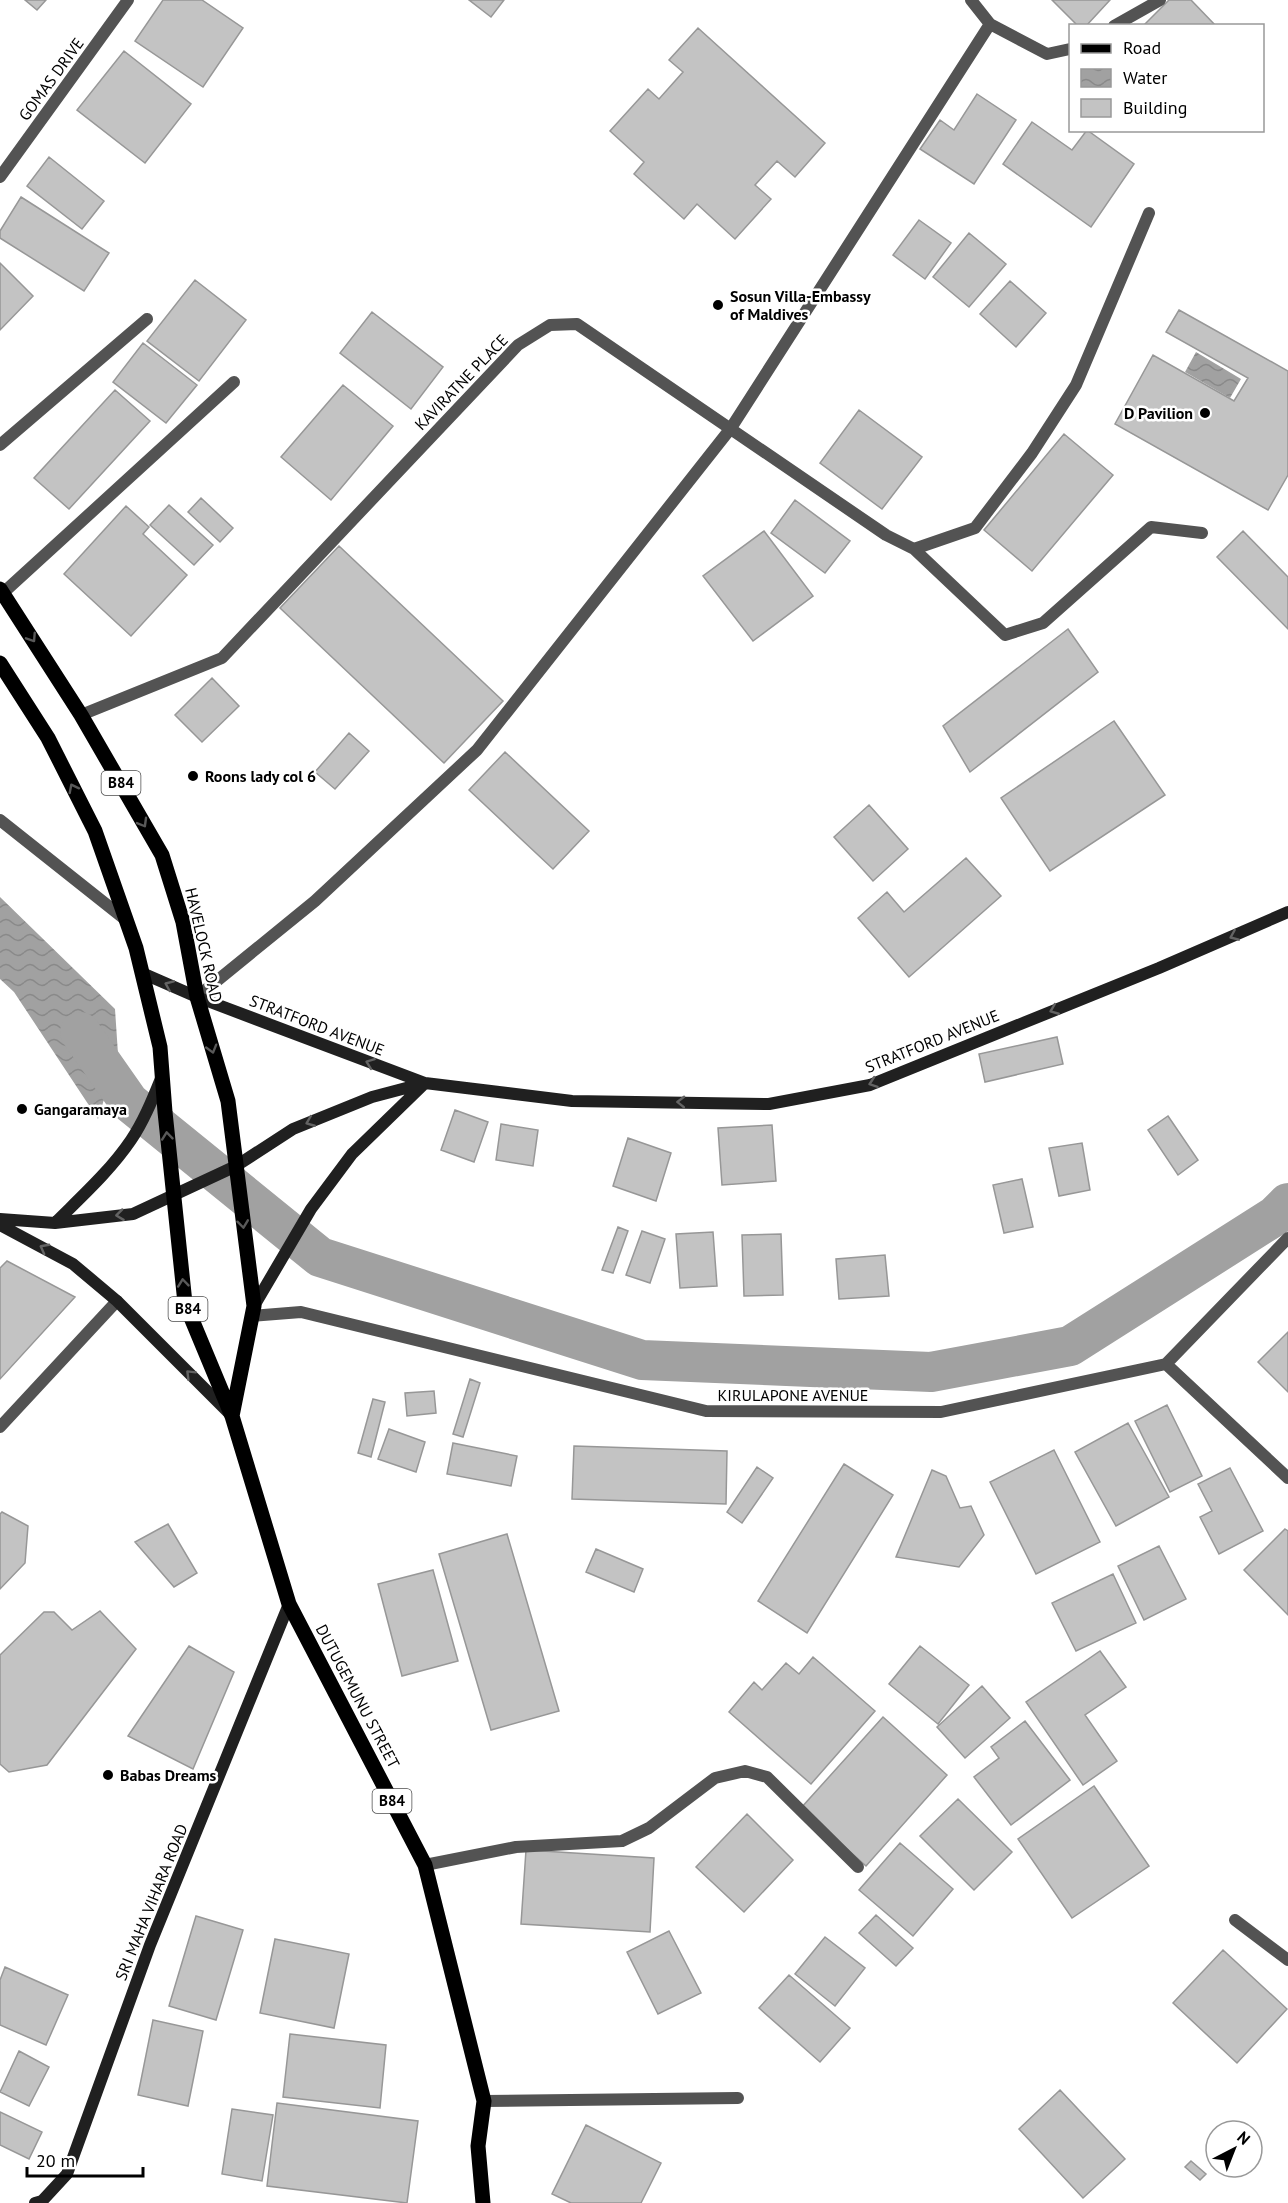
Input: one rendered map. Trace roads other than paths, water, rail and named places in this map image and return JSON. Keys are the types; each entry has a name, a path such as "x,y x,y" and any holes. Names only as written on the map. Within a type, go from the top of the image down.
{"main road":[{"name":"HAVELOCK ROAD","path":"1,591 81,715 162,855 183,922 197,997 228,1101 236,1166"},
{"name":"B84","path":"0,663 48,738 95,831 136,948 160,1047 185,1303 232,1416"},
{"name":"STRATFORD AVENUE","path":"142,973 197,997 425,1083 572,1101 769,1104 870,1085 1159,968 1288,912"},
{"path":"55,1223 132,1140 162,1075"},
{"name":"STRATFORD AVENUE","path":"0,1220 55,1223 133,1214 236,1166 293,1129 372,1096 425,1083"},
{"path":"252,1311 311,1209 352,1154 425,1083"},
{"name":"B84","path":"232,1416 252,1311 236,1166"},
{"path":"0,1225 73,1264 117,1301 232,1416"},
{"name":"DUTUGEMUNU STREET","path":"232,1416 289,1604 425,1865 484,2101 478,2146 483,2203"},
{"name":"SRI MAHA VIHARA ROAD","path":"35,2203 42,2200 67,2174 150,1945 289,1604"}],"street":[{"name":"GOMAS DRIVE","path":"0,177 128,0"},
{"path":"971,0 990,24 1047,54 1069,49"},
{"path":"1118,24 1161,0"},
{"path":"197,997 315,901 477,750 730,428 990,24"},
{"path":"914,549 975,528 1032,453 1076,385 1149,213"},
{"path":"0,445 147,319"},
{"name":"KAVIRATNE PLACE","path":"81,715 222,658 518,345 550,325 577,324 886,535 914,549 1005,635 1043,623 1150,527 1202,533"},
{"path":"1,591 234,382"},
{"path":"0,820 126,920"},
{"path":"1288,1238 1166,1364 1288,1478"},
{"path":"0,1427 117,1301"},
{"name":"KIRULAPONE AVENUE","path":"252,1311 301,1312 706,1411 941,1412 1166,1364"},
{"path":"425,1865 516,1847 622,1841 649,1828 715,1778 745,1771 767,1777 858,1867"},
{"path":"1235,1920 1288,1960"},
{"path":"484,2101 738,2098"}],"water":[{"path":"1196,352 1241,379 1230,398 1185,372"},
{"path":"0,897 115,1009 118,1054 98,1119 14,992 0,979"}],"waterway":[{"path":"80,1032 129,1102 320,1257 642,1360 931,1372 1070,1346 1275,1216 1288,1203"}],"place":[{"name":"Sosun Villa-Embassy of Maldives","path":"718,305"},
{"name":"D Pavilion","path":"1205,413"},
{"name":"Roons lady col 6","path":"193,776"},
{"name":"Gangaramaya","path":"22,1109"},
{"name":"Babas Dreams","path":"108,1775"}]}
